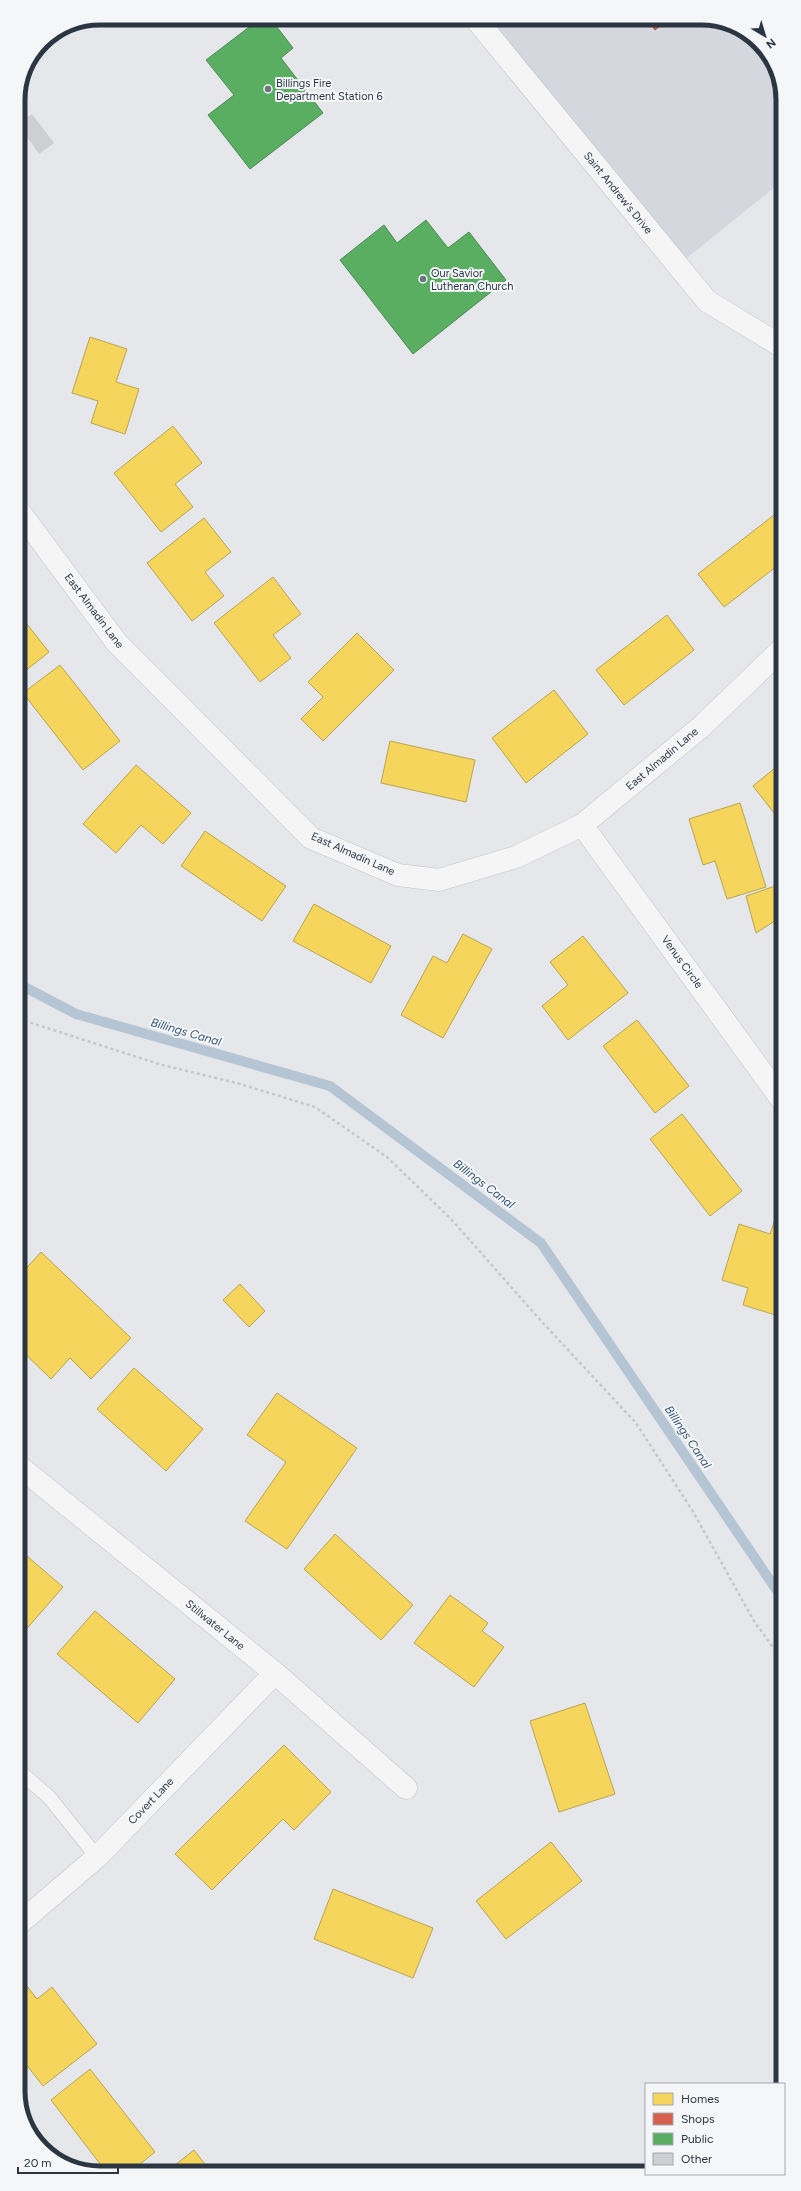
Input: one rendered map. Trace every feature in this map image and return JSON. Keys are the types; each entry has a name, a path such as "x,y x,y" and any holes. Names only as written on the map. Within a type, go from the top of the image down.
{"street":[{"name":"Saint Andrew's Drive","path":"481,25 707,301 776,344"},
{"name":"East Almadin Lane","path":"25,519 117,643 312,838 398,875 439,880 516,857 582,825 701,727 776,655"},
{"name":"Venus Circle","path":"582,825 776,1092"},
{"name":"Stillwater Lane","path":"25,1471 275,1673 406,1788"},
{"name":"Covert Lane","path":"25,1919 97,1857 275,1673"}],"lane":[{"path":"25,1776 48,1797 97,1857"}],"path":[{"path":"25,1021 162,1065 237,1083 315,1107 387,1157 451,1220 542,1323 636,1423 692,1510 754,1621 776,1652"}],"shaded area":[{"path":"481,25 706,25 716,26 738,35 745,40 745,56 761,56 770,71 773,81 776,100 776,186 678,265"}],"building: Homes":[{"path":"90,337 127,349 116,382 139,389 125,434 91,423 98,401 72,393"},
{"path":"173,426 202,463 175,484 193,507 161,532 114,473"},
{"path":"774,515 776,517 776,567 724,607 698,574"},
{"path":"204,518 231,552 205,572 224,596 192,621 147,563"},
{"path":"273,577 301,614 273,635 291,658 260,682 214,623"},
{"path":"667,615 694,650 624,705 596,670"},
{"path":"25,622 49,652 25,671"},
{"path":"357,633 394,670 323,741 301,719 323,697 308,682"},
{"path":"60,665 120,741 83,770 25,696 25,691"},
{"path":"554,690 588,734 526,783 492,738"},
{"path":"390,741 475,760 466,802 381,783"},
{"path":"136,765 191,813 163,844 141,825 116,853 83,824"},
{"path":"776,767 776,816 753,786"},
{"path":"740,803 766,887 727,899 715,861 703,865 689,819"},
{"path":"205,831 286,886 262,921 181,866"},
{"path":"776,886 776,920 756,933 746,896"},
{"path":"314,904 391,946 371,983 293,941"},
{"path":"463,934 492,949 443,1038 401,1015 433,956 447,963"},
{"path":"583,936 628,993 568,1040 542,1006 568,985 550,962"},
{"path":"637,1020 689,1086 655,1113 603,1046"},
{"path":"682,1114 742,1191 710,1216 650,1139"},
{"path":"776,1216 776,1315 743,1305 748,1288 722,1280 739,1224 770,1234"},
{"path":"41,1252 131,1338 91,1379 70,1358 51,1379 25,1354 25,1270"},
{"path":"240,1284 265,1311 249,1327 223,1300"},
{"path":"134,1368 203,1429 166,1471 97,1409"},
{"path":"277,1393 357,1448 287,1549 245,1521 286,1462 247,1435"},
{"path":"335,1534 413,1605 381,1640 304,1569"},
{"path":"25,1554 63,1587 25,1631"},
{"path":"450,1595 488,1623 482,1631 504,1647 474,1687 414,1643"},
{"path":"95,1611 175,1679 138,1723 57,1654"},
{"path":"585,1703 615,1794 559,1812 530,1721"},
{"path":"284,1745 331,1792 294,1830 283,1819 212,1890 175,1854"},
{"path":"551,1842 582,1881 506,1939 476,1901"},
{"path":"333,1889 433,1928 413,1978 314,1939"},
{"path":"25,1984 37,1999 52,1987 97,2044 43,2086 25,2063"},
{"path":"90,2069 155,2152 138,2166 102,2166 51,2100"},
{"path":"194,2150 206,2166 174,2166"}],"building: Shops":[{"path":"651,25 661,25 655,30"}],"building: Public":[{"path":"252,25 275,25 293,48 281,58 323,113 250,169 208,115 234,95 206,60"},
{"path":"426,220 448,248 469,232 506,280 413,354 340,260 384,225 397,243"}],"building: Other":[{"path":"32,114 54,143 39,154 25,134 25,119"}],"waterway":[{"name":"Billings Canal","path":"25,987 76,1014 330,1086 541,1243 776,1589"}],"place":[{"name":"Billings Fire Department Station 6","path":"268,89"},
{"name":"Our Savior Lutheran Church","path":"423,279"}]}
